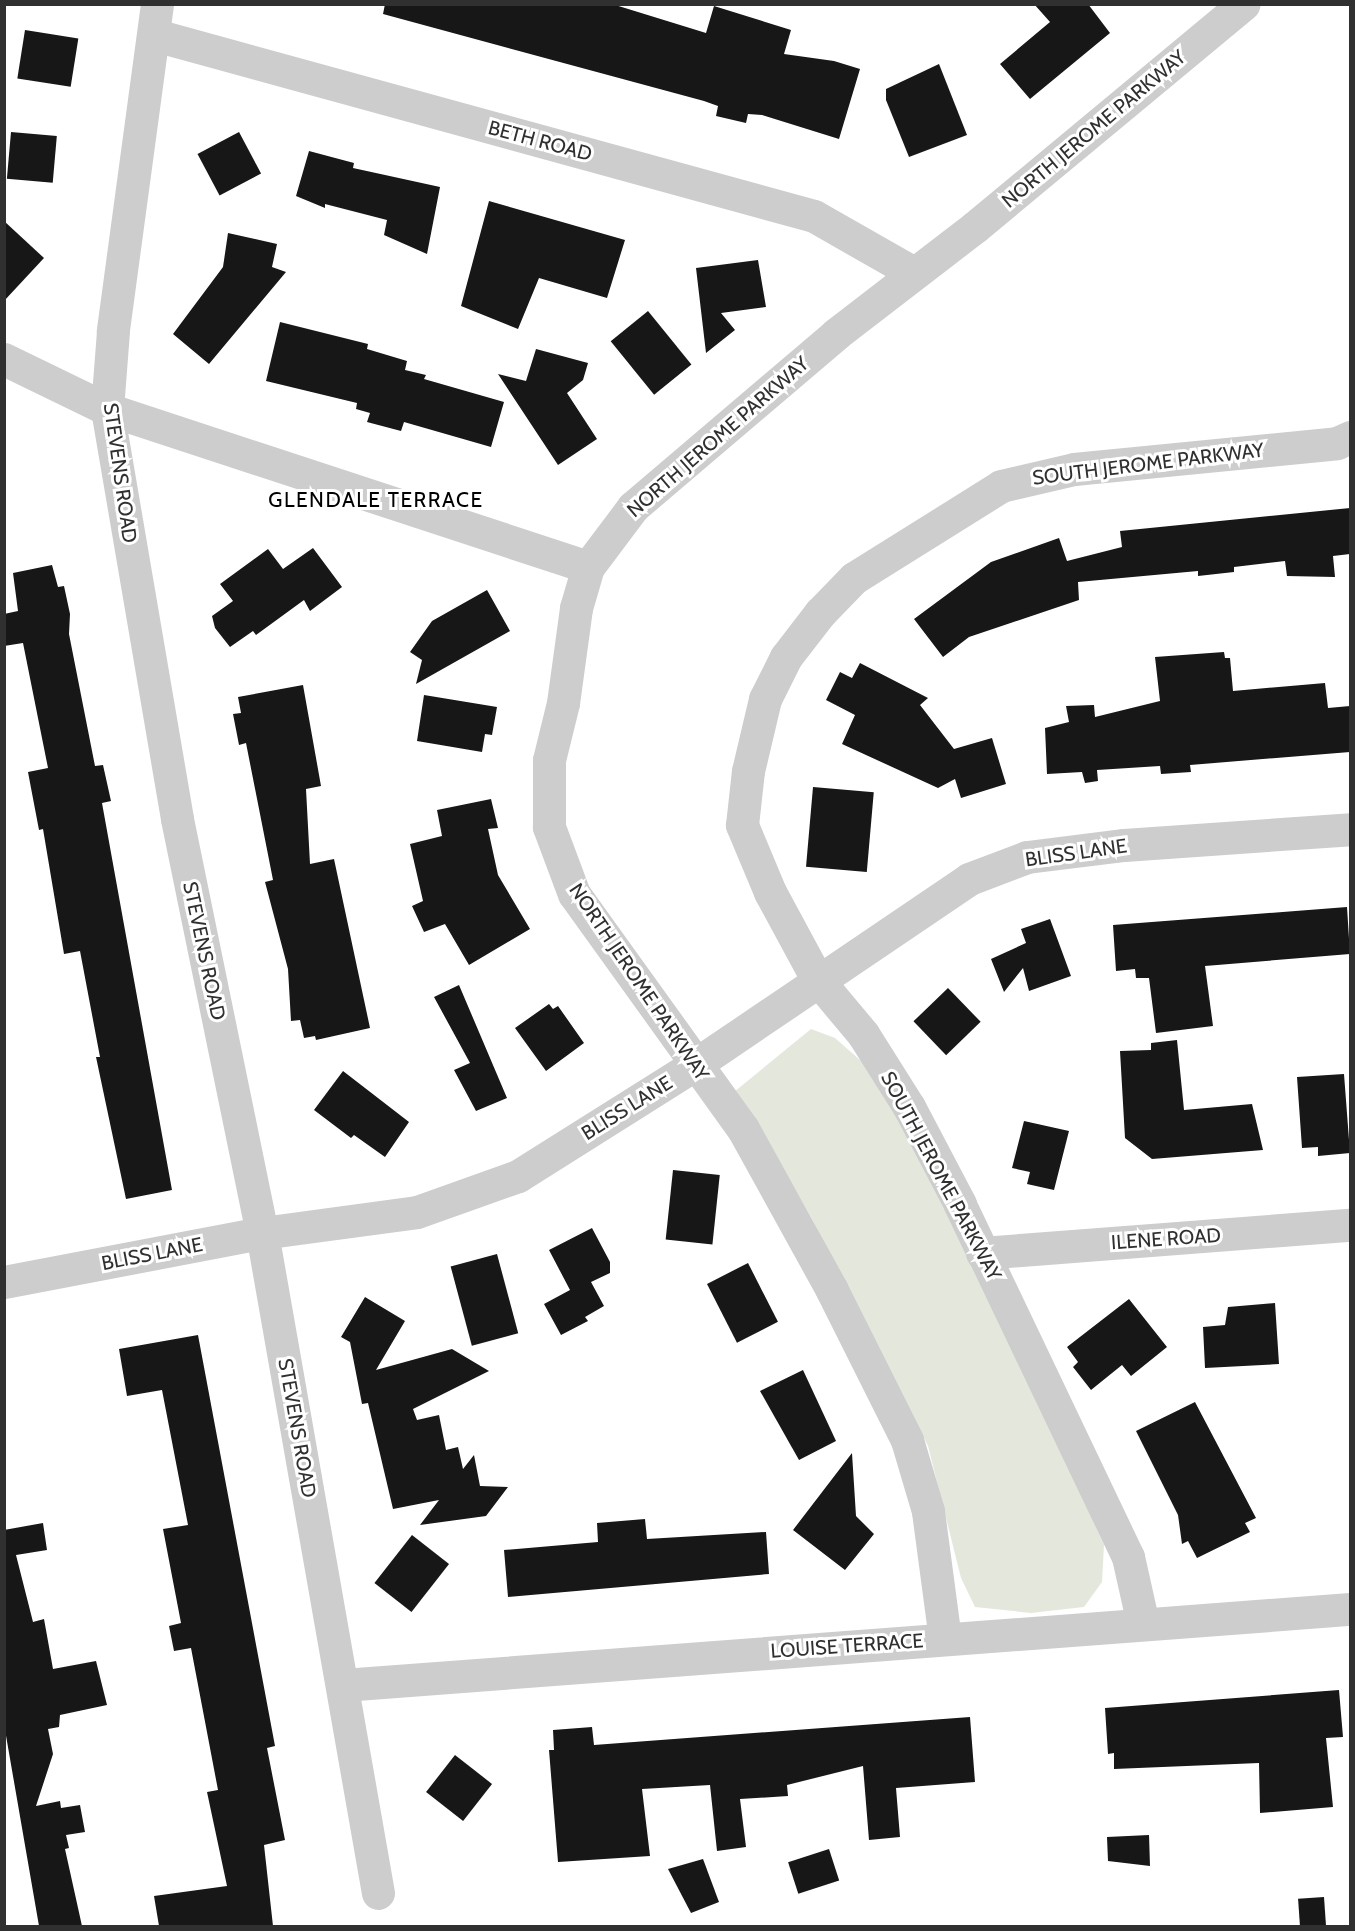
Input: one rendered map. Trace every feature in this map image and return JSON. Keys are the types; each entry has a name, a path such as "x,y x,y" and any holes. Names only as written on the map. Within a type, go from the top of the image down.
{"street":[{"name":"NORTH JEROME PARKWAY","path":"945,1638 928,1511 907,1440 832,1290 743,1129 574,894 549,827 549,760 563,703 576,608 588,567 633,507 914,273 1244,4"},
{"name":"BETH ROAD","path":"156,20 814,216 914,273"},
{"name":"STEVENS ROAD","path":"156,20 113,331 107,409 177,819 262,1233 378,1893"},
{"path":"4,359 107,409 588,567"},
{"name":"SOUTH JEROME PARKWAY","path":"1143,1624 1128,1557 909,1107 863,1034 817,979 770,892 742,825 748,771 765,699 786,657 854,578 1001,486 1022,479 1074,469 1337,443 1350,437"},
{"name":"BLISS LANE","path":"4,1282 262,1233 417,1212 518,1176 696,1064 817,979 969,879 1027,857 1124,844 1350,829"},
{"name":"ILENE ROAD","path":"982,1253 1350,1225"},
{"name":"LOUISE TERRACE","path":"343,1686 945,1638 1350,1610"}],"shaded area":[{"path":"811,1029 835,1038 877,1075 981,1275 1104,1545 1102,1582 1084,1607 1031,1613 975,1607 961,1578 928,1446 811,1217 756,1122 734,1092"}],"building":[{"path":"385,4 612,4 706,33 714,6 791,30 784,54 834,61 860,69 839,139 762,115 748,114 746,123 716,116 718,106 704,101 383,14"},
{"path":"1034,4 1088,4 1110,33 1030,99 1000,64 1050,22"},
{"path":"25,30 78,38 71,87 17,78"},
{"path":"939,64 967,135 909,157 886,100 886,89"},
{"path":"11,132 57,136 53,183 7,179"},
{"path":"239,132 261,173 220,196 198,154"},
{"path":"309,151 354,163 353,168 440,187 427,254 384,235 387,220 325,204 325,208 296,196"},
{"path":"489,201 625,240 607,298 539,278 518,329 461,306"},
{"path":"4,221 44,258 4,301"},
{"path":"228,233 277,244 272,267 286,272 209,364 173,334 223,267"},
{"path":"758,260 766,307 721,313 735,330 706,353 696,268"},
{"path":"648,311 691,365 654,395 611,341"},
{"path":"280,322 368,344 367,349 407,361 405,370 426,375 424,379 504,402 491,447 404,422 401,431 367,422 370,413 356,409 357,403 266,381"},
{"path":"536,349 588,363 583,380 567,393 597,439 558,465 498,374 526,381"},
{"path":"1350,508 1350,554 1333,556 1335,577 1287,576 1285,561 1234,567 1234,572 1198,576 1198,571 1078,582 1079,600 969,637 943,657 914,619 991,562 1059,538 1067,561 1122,547 1120,531"},
{"path":"313,548 342,587 310,611 304,600 256,635 253,631 230,647 215,628 212,616 233,601 220,584 268,549 283,569"},
{"path":"52,565 58,587 64,586 70,614 69,634 95,766 103,765 111,801 102,803 172,1190 126,1199 96,1057 100,1057 80,951 64,954 43,829 39,830 28,772 48,768 23,643 4,646 4,614 18,611 13,573"},
{"path":"487,590 510,631 416,684 422,660 410,652 432,621"},
{"path":"1224,652 1225,658 1230,658 1233,691 1325,683 1328,708 1350,706 1350,752 1190,765 1191,772 1161,774 1160,766 1097,770 1098,781 1085,783 1082,772 1047,774 1045,728 1069,722 1066,706 1094,705 1095,717 1160,701 1155,657"},
{"path":"860,663 928,698 920,705 954,749 992,738 1006,784 961,798 955,779 938,788 842,744 855,715 826,700 840,672 852,678"},
{"path":"303,685 321,786 306,789 310,864 334,859 370,1028 316,1040 315,1036 304,1038 300,1020 291,1021 288,969 265,882 273,880 246,743 239,745 233,714 241,713 238,697"},
{"path":"424,695 497,707 492,735 485,734 482,752 417,741"},
{"path":"813,787 874,792 867,872 806,867"},
{"path":"491,799 498,828 488,829 498,875 530,929 469,965 445,924 424,932 412,906 423,901 410,844 442,836 437,810"},
{"path":"1347,907 1350,954 1205,966 1213,1026 1156,1033 1149,978 1136,978 1135,969 1116,971 1113,925"},
{"path":"1050,919 1071,976 1029,991 1023,968 1004,992 991,959 1026,943 1021,929"},
{"path":"459,985 507,1098 476,1111 454,1070 470,1063 434,997"},
{"path":"948,988 981,1022 946,1055 913,1021"},
{"path":"549,1004 553,1009 558,1006 584,1043 546,1071 515,1028"},
{"path":"1177,1040 1184,1110 1252,1104 1263,1150 1152,1159 1125,1138 1120,1051 1151,1050 1151,1043"},
{"path":"343,1071 409,1122 385,1157 354,1135 351,1138 314,1110"},
{"path":"1344,1074 1350,1153 1318,1156 1318,1147 1302,1148 1297,1077"},
{"path":"1024,1121 1069,1131 1054,1190 1027,1184 1030,1172 1012,1168"},
{"path":"673,1170 720,1175 712,1245 666,1240"},
{"path":"592,1228 610,1262 610,1273 591,1282 604,1306 585,1317 588,1321 561,1335 544,1304 570,1290 549,1250"},
{"path":"497,1254 518,1333 472,1346 451,1266"},
{"path":"748,1263 778,1322 737,1343 707,1284"},
{"path":"365,1297 405,1321 376,1370 452,1349 489,1371 413,1409 417,1420 439,1415 446,1450 458,1447 463,1469 474,1455 480,1486 508,1487 486,1516 420,1525 439,1500 393,1509 368,1403 362,1404 350,1342 341,1337"},
{"path":"1129,1299 1167,1347 1131,1376 1122,1365 1091,1390 1073,1367 1078,1362 1067,1347"},
{"path":"1275,1303 1279,1364 1205,1368 1203,1327 1225,1325 1228,1307"},
{"path":"198,1335 275,1746 267,1748 285,1840 264,1845 273,1926 159,1926 154,1896 227,1886 207,1792 218,1790 191,1648 174,1651 169,1626 181,1623 163,1529 188,1525 162,1390 127,1396 119,1349"},
{"path":"803,1370 836,1441 799,1460 760,1391"},
{"path":"1195,1402 1256,1518 1245,1523 1250,1532 1197,1558 1188,1541 1182,1544 1178,1515 1136,1431"},
{"path":"852,1453 856,1516 874,1534 845,1570 793,1530"},
{"path":"645,1519 647,1539 766,1532 769,1574 508,1597 504,1550 598,1542 597,1523"},
{"path":"43,1523 47,1550 16,1555 33,1622 44,1619 53,1669 96,1661 107,1705 60,1715 59,1727 48,1729 53,1754 36,1806 60,1801 61,1808 80,1805 85,1832 66,1835 69,1848 65,1849 82,1926 39,1926 4,1724 4,1530"},
{"path":"412,1535 449,1564 411,1612 374,1583"},
{"path":"1339,1690 1343,1737 1326,1738 1333,1807 1260,1813 1259,1763 1114,1769 1114,1753 1108,1754 1105,1708"},
{"path":"970,1717 975,1782 896,1788 900,1837 869,1840 863,1766 787,1785 788,1796 740,1799 746,1847 717,1851 710,1785 642,1789 650,1856 558,1862 549,1750 554,1750 553,1730 592,1727 594,1745"},
{"path":"455,1755 492,1784 463,1821 426,1792"},
{"path":"1149,1835 1150,1866 1108,1861 1107,1837"},
{"path":"829,1849 839,1880 798,1894 788,1862"},
{"path":"703,1859 719,1902 691,1913 668,1869"},
{"path":"1324,1897 1326,1926 1300,1926 1298,1899"}],"district":[{"name":"GLENDALE TERRACE","path":"376,500"}]}
